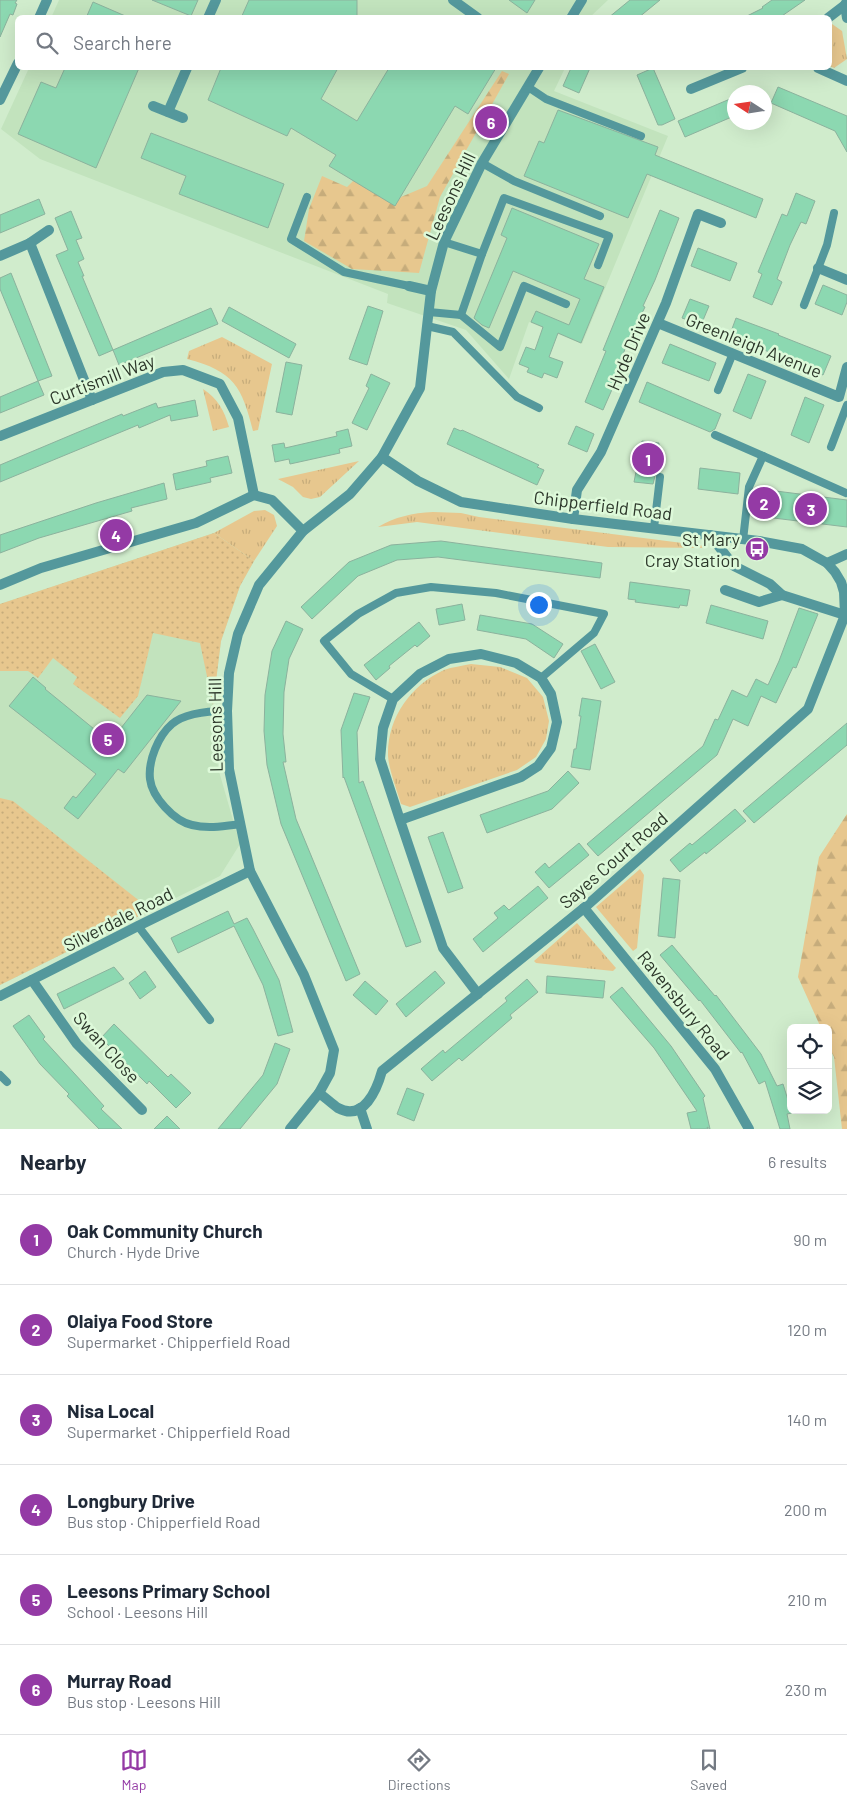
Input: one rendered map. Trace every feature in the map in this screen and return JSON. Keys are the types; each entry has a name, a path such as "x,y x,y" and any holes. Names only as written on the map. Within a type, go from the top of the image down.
{"street":[{"path":"40,15 47,0"},
{"path":"209,15 216,0"},
{"path":"452,0 474,15"},
{"path":"573,15 582,0"},
{"path":"832,15 846,3"},
{"path":"846,3 847,18"},
{"path":"0,100 15,69"},
{"path":"168,112 186,70"},
{"name":"Leesons Hill","path":"290,1129 319,1093 330,1073 334,1050 304,975 250,871 229,769 227,711 229,673 238,634 259,585 303,531 350,494 382,457 420,388 432,291 444,242 482,163 538,70"},
{"path":"691,89 737,70"},
{"path":"822,70 847,81"},
{"path":"152,106 183,118"},
{"name":"Hyde Drive","path":"573,519 577,490 601,452 658,323 698,214 721,223"},
{"path":"0,256 30,243 49,230"},
{"path":"30,243 92,400"},
{"path":"818,268 847,280"},
{"path":"409,286 432,291"},
{"name":"Greenleigh Avenue","path":"658,323 843,399"},
{"path":"843,399 847,367"},
{"name":"Curtismill Way","path":"0,436 163,372 183,370 220,384 238,418 254,495"},
{"name":"Chipperfield Road","path":"382,457 418,481 461,502 573,519 780,544 802,549 827,563"},
{"path":"0,585 41,568 196,523 254,495 272,500 303,531"},
{"path":"710,535 734,566 770,584 782,595 845,615"},
{"path":"827,563 847,554"},
{"name":"Sayes Court Road","path":"360,1108 370,1100 377,1088 382,1071 584,908 808,709 845,615 844,592 841,582 827,563"},
{"path":"725,590 759,602 782,595"},
{"path":"400,820 521,778 538,766 551,748 557,722 551,694 542,678 516,663 481,654 450,659 420,674 393,699 382,728 380,759 400,820 443,948 478,994"},
{"name":"Silverdale Road","path":"0,996 250,871"},
{"name":"Ravensbury Road","path":"584,908 715,1069 749,1129"},
{"name":"Swan Close","path":"32,980 78,1044 142,1110"},
{"path":"319,1093 339,1108 349,1111 360,1108 367,1129"}],"lane":[{"path":"528,87 546,100 641,136"},
{"path":"482,163 514,181 600,216"},
{"path":"307,197 291,239 344,272 409,286"},
{"path":"461,315 504,198 609,236 598,266"},
{"path":"804,305 827,245 834,213"},
{"path":"444,242 482,254"},
{"path":"429,312 461,315 500,347 524,286 566,304"},
{"path":"427,326 452,332 517,397 539,408"},
{"path":"718,390 733,354"},
{"path":"831,447 847,405"},
{"path":"715,435 846,493"},
{"path":"743,540 749,487 763,456"},
{"path":"654,528 660,477"},
{"path":"393,699 351,674 324,642 358,614 396,593 431,587 496,593 604,614 594,633 542,678"},
{"path":"227,711 199,712 173,724 162,738 151,760 150,780 160,801 174,816 190,825 208,828 241,824"},
{"path":"138,926 210,1020"},
{"path":"0,1075 7,1082"}],"shaded area":[{"path":"59,0 608,0 592,15 52,15"},
{"path":"28,70 564,70 554,91 668,136 582,344 529,322 509,379 466,330 387,303 388,294 40,159 1,129"},
{"path":"214,533 254,561 240,586 221,641 213,705 218,768 240,844 220,876 0,985 0,604"}],"green space":[{"path":"832,24 842,31 847,59 834,68 832,67"},
{"path":"502,71 509,74 440,197 419,273 352,269 304,241 309,209 322,176 347,187 356,178 395,206 401,197 427,186"},
{"path":"222,337 272,364 258,430 253,431 240,392 226,375 216,369 187,359 189,351"},
{"path":"203,389 220,405 229,427 213,431"},
{"path":"359,461 320,497 311,499 303,497 293,487 278,479"},
{"path":"265,510 274,515 277,526 254,561 214,533 254,511"},
{"path":"433,512 461,513 479,517 706,546 706,548 608,547 417,522 378,527 404,516"},
{"path":"214,533 254,561 240,586 221,641 213,705 200,643 153,633 138,696 120,718 73,684 77,677 53,658 38,678 28,671 0,671 0,604"},
{"path":"471,664 500,667 527,678 543,697 549,721 546,739 536,757 517,770 410,807 401,804 391,774 388,756 392,729 403,704 421,684 432,676 447,669"},
{"path":"0,798 13,801 151,910 0,985"},
{"path":"847,814 847,1129 842,1129 832,1053 832,1024 819,1024 798,977 819,857"},
{"path":"640,869 644,875 637,948 633,951 596,907"},
{"path":"577,923 616,968 613,971 536,963 534,961"}],"building":[{"path":"0,0 17,0 15,3 17,4 13,15 10,14 0,37"},
{"path":"152,0 198,0 191,15"},
{"path":"249,0 357,0 357,15 242,15"},
{"path":"509,0 535,0 527,13"},
{"path":"630,0 660,0 642,15 612,15"},
{"path":"772,0 805,0 783,15 749,15"},
{"path":"93,2 123,15 87,15"},
{"path":"64,70 138,70 96,168 18,134 41,82 56,88"},
{"path":"220,70 337,70 321,99 357,121 388,70 495,70 468,114 455,106 395,206 329,166 336,155 291,128 287,136 208,100"},
{"path":"570,70 589,70 579,93 563,86"},
{"path":"648,70 654,70 675,119 658,125 637,75"},
{"path":"778,87 847,116 847,152 835,131 772,103"},
{"path":"727,100 727,119 685,137 678,121"},
{"path":"558,110 658,147 655,155 763,199 756,218 647,174 628,218 524,176 539,141 544,143"},
{"path":"151,133 284,184 268,228 179,194 186,176 141,158"},
{"path":"796,193 815,201 806,224 801,222 790,245 777,279 782,282 772,305 753,297 762,274 758,272 782,214 787,216"},
{"path":"39,199 45,214 0,233 0,215"},
{"path":"512,208 599,244 584,279 604,287 581,343 558,333 549,357 563,362 557,378 544,373 542,378 527,372 529,368 519,364 526,347 535,350 543,327 531,322 536,311 569,325 580,299 513,271 489,328 474,318 507,238 501,235"},
{"path":"660,210 679,218 643,306 645,307 625,349 618,368 621,369 603,410 585,402 606,351 603,350"},
{"path":"71,211 82,238 76,240 84,259 78,262 84,276 82,276 113,350 99,356 56,255 68,250 55,218"},
{"path":"698,248 737,263 730,281 691,266"},
{"path":"11,273 52,376 38,381 0,289 0,278"},
{"path":"823,285 847,295 847,302 842,315 815,304"},
{"path":"690,299 709,306 701,325 682,318"},
{"path":"368,306 383,311 367,365 349,359"},
{"path":"229,307 296,344 289,358 222,321"},
{"path":"211,308 218,324 119,365 113,350"},
{"path":"736,318 831,356 823,375 729,337"},
{"path":"670,344 716,363 709,381 662,363"},
{"path":"286,362 302,365 292,415 276,412"},
{"path":"371,374 390,383 367,430 352,423 369,388 366,386"},
{"path":"748,374 766,381 751,419 733,411"},
{"path":"38,381 44,395 0,413 0,397"},
{"path":"647,382 721,414 715,429 710,432 639,402"},
{"path":"805,397 824,405 809,443 791,435"},
{"path":"195,400 198,416 171,421 170,415 139,428 138,425 0,482 0,465 76,433 122,414 123,416 156,403 158,408"},
{"path":"576,426 594,434 587,452 568,444"},
{"path":"454,428 539,465 537,467 544,470 537,485 447,444"},
{"path":"348,429 352,446 339,449 340,453 290,464 289,459 275,462 272,445 284,443 285,448 337,436 336,432"},
{"path":"642,441 659,443 658,471 653,484 634,482"},
{"path":"228,456 232,473 210,478 211,482 176,490 173,474 207,466 206,461"},
{"path":"700,468 740,473 738,494 698,489"},
{"path":"164,483 167,499 131,508 132,511 39,538 0,553 0,535"},
{"path":"760,489 847,500 847,527 757,516"},
{"path":"441,541 602,563 600,578 438,557 397,560 358,576 312,619 301,607 349,562 391,545"},
{"path":"630,582 690,590 687,606 680,605 679,608 635,602 636,600 628,599"},
{"path":"462,604 465,620 439,625 436,609"},
{"path":"711,605 768,621 763,639 706,623"},
{"path":"799,608 818,614 796,668 793,667 776,703 761,696 748,726 733,719 717,755 598,856 587,844 703,746 715,719 718,720 732,690 747,697 756,679 768,685"},
{"path":"480,615 532,624 563,644 554,658 526,639 477,630"},
{"path":"286,621 303,629 289,659 284,692 283,734 286,762 283,762 296,819 360,974 346,981 281,824 267,765 264,731 265,695 272,651"},
{"path":"419,622 430,636 417,647 415,645 389,666 390,668 376,680 364,665"},
{"path":"595,644 615,682 601,689 581,651"},
{"path":"33,677 110,742 147,695 181,701 124,773 118,769 78,819 64,808 73,796 76,798 96,774 9,706"},
{"path":"354,693 370,697 357,732 359,783 363,781 421,942 406,947 343,778 341,730"},
{"path":"582,698 601,701 590,770 571,767 574,749 576,749"},
{"path":"847,723 847,745 754,823 743,811"},
{"path":"568,771 579,783 552,809 487,833 480,815 548,791"},
{"path":"735,809 746,821 706,854 705,852 680,872 670,860 690,843 692,845"},
{"path":"443,832 463,888 448,893 428,837"},
{"path":"579,843 589,855 549,888 535,872 545,863 549,868"},
{"path":"663,878 680,880 675,938 658,936"},
{"path":"538,886 548,898 483,952 473,939 498,918 494,913 504,905 509,910"},
{"path":"228,911 234,924 247,918 253,929 279,980 293,1032 278,1036 263,985 234,926 178,953 171,938"},
{"path":"672,945 716,995 761,1054 777,1086 783,1084 787,1097 787,1114 790,1129 780,1129 765,1081 759,1084 742,1052 660,955"},
{"path":"114,967 124,979 64,1009 57,994"},
{"path":"145,971 156,987 140,999 129,983"},
{"path":"435,971 445,983 406,1017 396,1004"},
{"path":"547,976 605,981 603,998 546,993"},
{"path":"527,979 538,992 510,1015 512,1018 462,1061 459,1058 432,1081 421,1069 443,1050 445,1053 507,1001 505,998"},
{"path":"365,981 388,1001 376,1015 353,995"},
{"path":"622,987 671,1046 705,1096 703,1098 710,1129 707,1127 708,1129 691,1129 687,1113 697,1111 654,1048 610,997"},
{"path":"29,1015 45,1037 43,1039 104,1106 101,1109 122,1129 99,1129 67,1096 69,1094 40,1064 13,1026"},
{"path":"114,1024 168,1077 171,1074 191,1093 176,1108 149,1081 147,1084 101,1038"},
{"path":"275,1043 290,1049 277,1084 240,1129 218,1129 263,1075"},
{"path":"407,1088 424,1094 414,1121 397,1114"},
{"path":"167,1116 180,1129 154,1129"}],"place":[{"name":"Murray Road","path":"491,122"},
{"name":"Oak Community Church","path":"648,459"},
{"name":"Olaiya Food Store","path":"764,503"},
{"name":"Nisa Local","path":"811,509"},
{"name":"Longbury Drive","path":"116,535"},
{"name":"St Mary Cray Station","path":"757,549"},
{"name":"Leesons Primary School","path":"108,739"}]}
